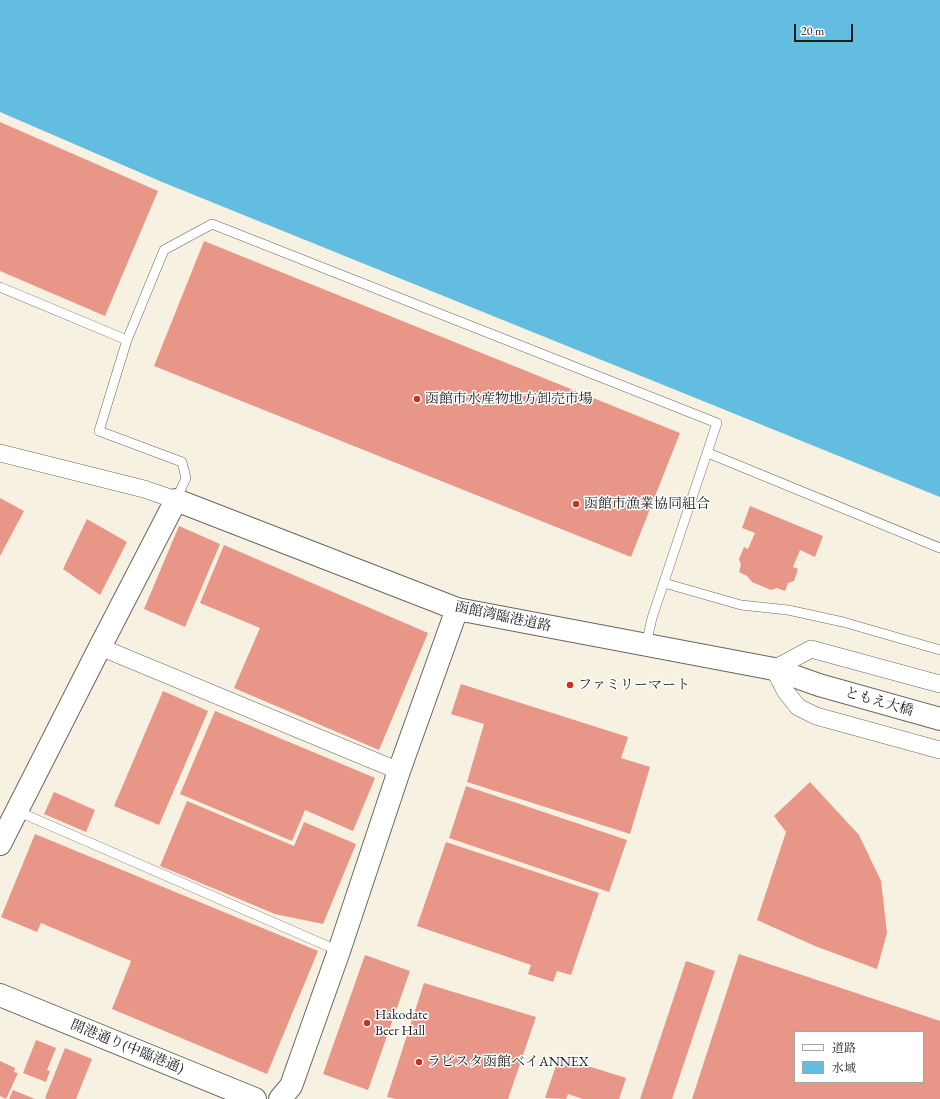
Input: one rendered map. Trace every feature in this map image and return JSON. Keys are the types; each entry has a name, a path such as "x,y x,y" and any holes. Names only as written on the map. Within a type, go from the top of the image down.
{"street":[{"path":"0,453 144,489 176,500 0,844"},
{"name":"函館湾臨港道路","path":"176,500 457,609 774,669 819,685"},
{"path":"280,1099 292,1086 399,772 457,609"},
{"path":"100,647 399,772"},
{"path":"940,684 811,649 774,669 786,692 798,706 816,716 940,750"},
{"name":"ともえ大橋","path":"819,685 940,719"},
{"name":"開港通り(中臨港通)","path":"0,994 255,1099"}],"lane":[{"path":"176,500 186,478 182,462 99,432 127,340 164,250 212,224 717,423 652,618 646,645"},
{"path":"0,287 127,340"},
{"path":"708,453 940,548"},
{"path":"664,583 742,605 788,610 843,622 940,650"},
{"path":"17,811 339,951"}],"water":[{"path":"0,0 940,0 940,497 162,182 0,112"}],"building":[{"path":"0,122 158,191 105,316 0,271"},
{"name":"函館市水産物地方卸売市場","path":"204,241 680,433 631,557 154,366"},
{"path":"0,498 24,511 0,556"},
{"path":"750,506 823,536 815,557 800,550 793,567 798,569 794,581 788,583 785,591 777,588 771,590 752,582 747,576 739,572 741,565 739,559 744,547 748,549 755,533 742,528"},
{"path":"87,519 127,542 100,595 63,569"},
{"path":"179,526 220,544 185,627 144,609"},
{"path":"224,545 428,633 379,750 234,688 260,628 200,603"},
{"path":"461,684 628,737 621,758 650,767 630,834 467,782 484,724 451,714"},
{"path":"163,691 208,711 159,825 114,806"},
{"path":"215,711 375,778 353,831 305,810 292,841 180,794"},
{"path":"810,782 859,835 881,881 887,933 877,969 815,946 757,920 786,832 774,816"},
{"path":"466,786 627,840 609,892 449,838"},
{"path":"54,792 95,810 86,832 44,814"},
{"path":"187,801 294,846 304,822 356,844 323,924 275,914 160,866"},
{"path":"35,834 318,951 267,1074 112,1009 131,961 41,923 37,932 1,917"},
{"path":"446,842 599,893 571,975 557,971 553,982 528,974 531,965 417,926"},
{"path":"739,954 940,1021 940,1099 692,1099"},
{"name":"Hakodate Beer Hall","path":"365,955 410,971 368,1090 323,1074"},
{"path":"686,961 715,971 672,1099 640,1099"},
{"path":"424,983 536,1017 508,1099 396,1099 387,1097"},
{"path":"36,1040 56,1048 47,1070 50,1071 46,1082 23,1073"},
{"path":"65,1048 92,1059 76,1099 47,1099 45,1098"},
{"path":"559,1057 626,1078 619,1099 583,1099 568,1094 566,1099 545,1098"},
{"path":"0,1061 15,1068 14,1072 18,1073 6,1099 0,1096"},
{"path":"13,1090 35,1099 9,1099"}],"place":[{"name":"函館市水産物地方卸売市場","path":"417,399"},
{"name":"函館市漁業協同組合","path":"576,504"},
{"name":"ファミリーマート","path":"570,685"},
{"name":"Hakodate Beer Hall","path":"367,1023"},
{"name":"ラビスタ函館ベイANNEX","path":"419,1062"}]}
